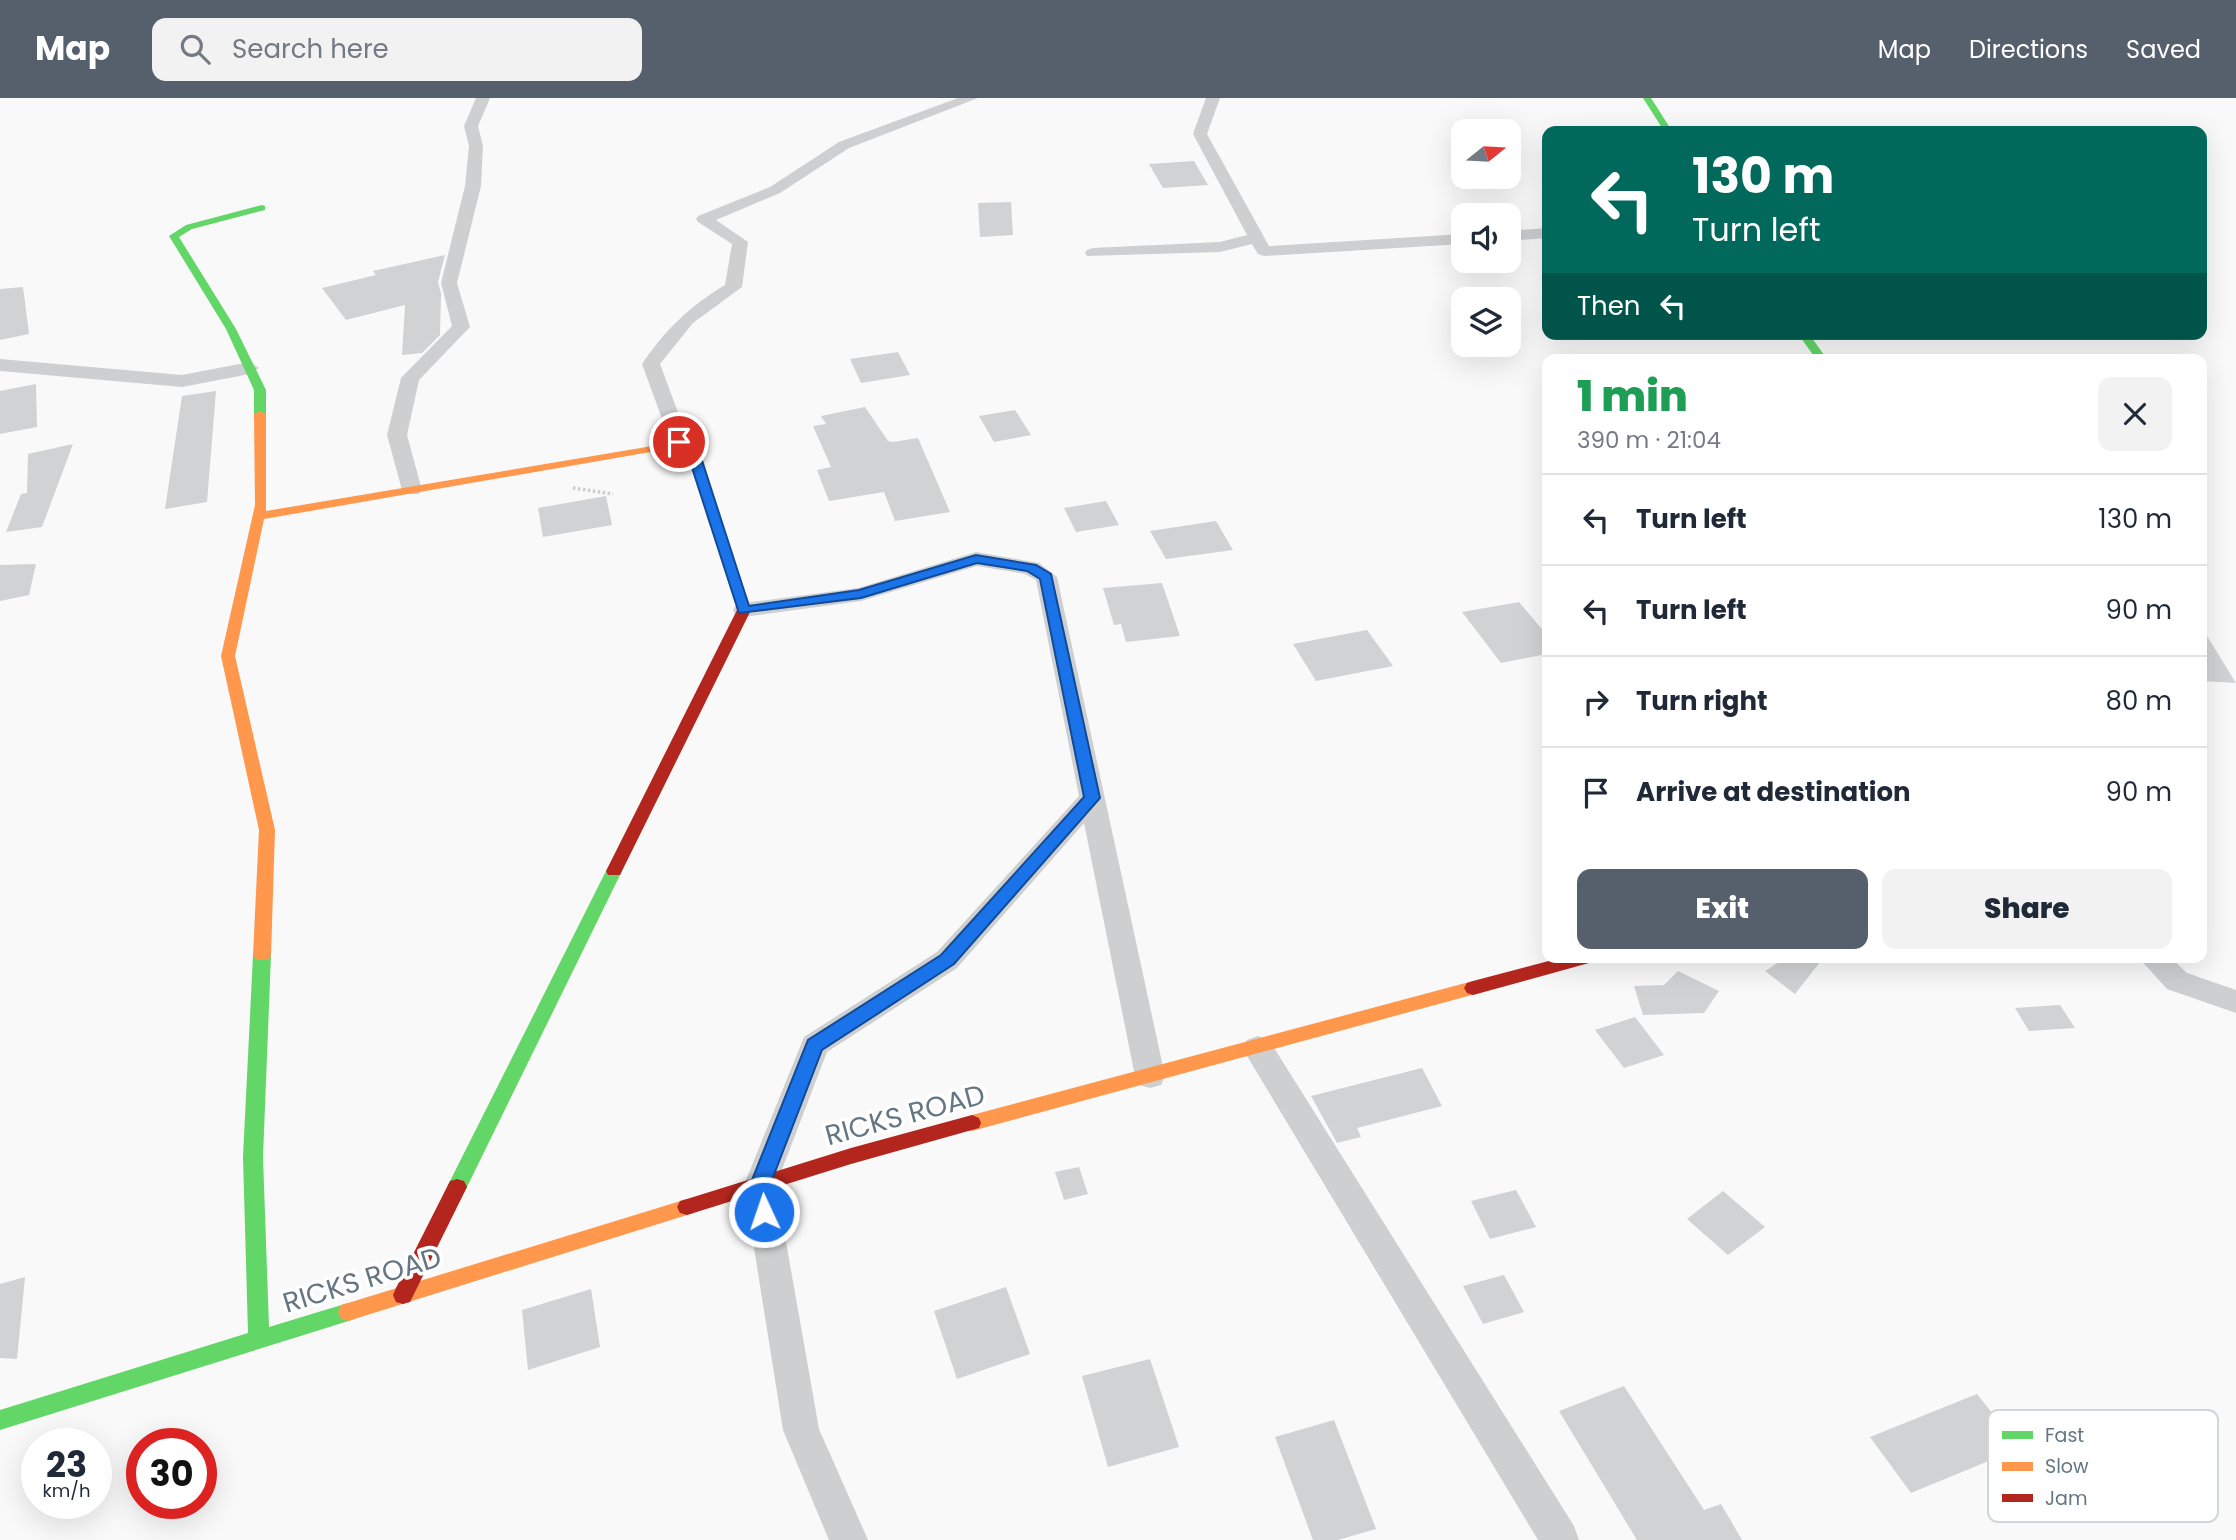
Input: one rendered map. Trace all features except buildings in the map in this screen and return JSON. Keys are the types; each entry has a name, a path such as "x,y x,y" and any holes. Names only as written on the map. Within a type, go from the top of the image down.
{"street":[{"path":"412,490 397,435 410,378 461,327 449,284 473,186 476,146 471,126 475,110 483,98"},
{"path":"679,442 651,364 664,342 692,312 733,287 740,242 704,219 775,190 844,145 971,98"},
{"path":"1213,98 1200,134 1264,251 1451,240"},
{"path":"1647,98 1665,126"},
{"path":"259,1340 253,1157 267,830 228,656 261,494 260,390 231,329 174,236 190,227 262,208"},
{"path":"1521,235 1542,233"},
{"path":"1093,253 1220,247 1256,238"},
{"path":"1808,340 1818,354"},
{"path":"0,365 182,382 250,368"},
{"path":"257,516 690,442 744,610 403,1295"},
{"path":"744,610 861,594 976,559 1031,568 1046,577 1150,1076"},
{"path":"849,1540 801,1430 760,1185 815,1045 947,960 1092,798"},
{"name":"RICKS ROAD","path":"0,1420 851,1156 1568,963"},
{"path":"2158,963 2177,981 2236,1002"},
{"path":"1258,1048 1560,1540"}],"traffic: fast":[{"path":"1647,98 1665,126"},
{"path":"260,414 260,390 231,329 174,236 189,227 262,208"},
{"path":"1808,340 1818,354"},
{"path":"457,1187 614,871"},
{"path":"259,1340 253,1157 262,955"},
{"path":"0,1420 348,1312"}],"traffic: slow":[{"path":"260,414 261,505 228,656 267,830 262,955"},
{"path":"257,516 690,442 743,606"},
{"path":"972,1123 1473,988"},
{"path":"348,1312 687,1207"}],"traffic: jam":[{"path":"614,871 744,610 743,606"},
{"path":"1473,988 1567,963"},
{"path":"687,1207 851,1156 972,1123"},
{"path":"403,1295 457,1187"}],"route":[{"path":"679,442 690,442 744,610 861,594 976,559 1031,568 1046,577 1092,798 947,960 815,1045 760,1185 764,1212"}]}
